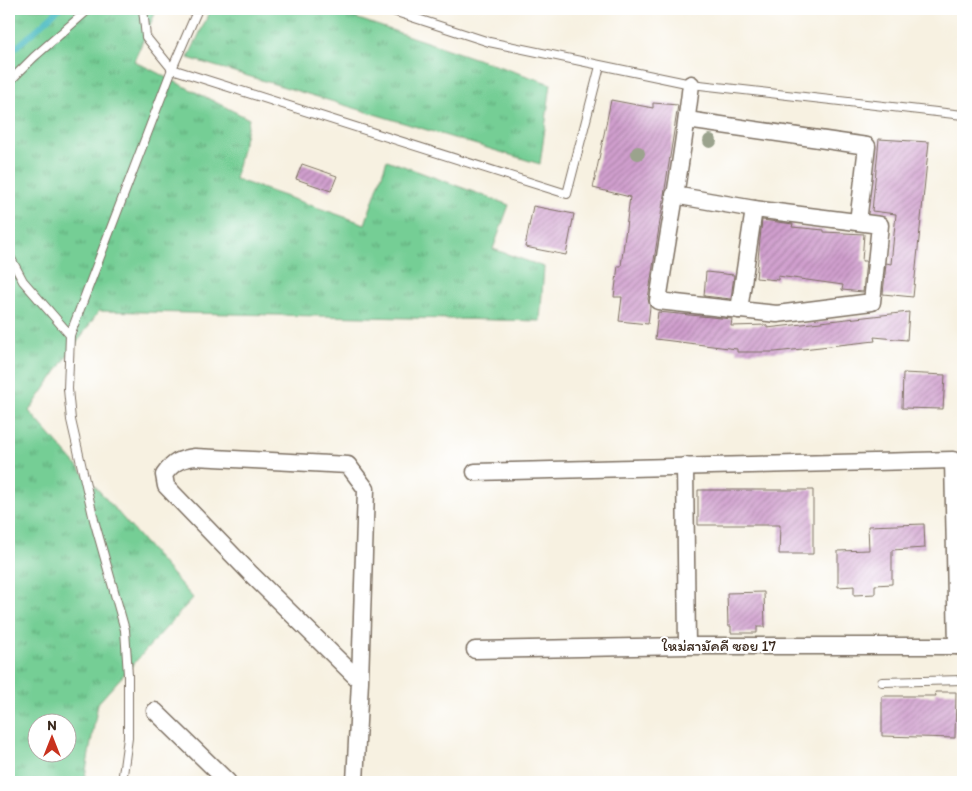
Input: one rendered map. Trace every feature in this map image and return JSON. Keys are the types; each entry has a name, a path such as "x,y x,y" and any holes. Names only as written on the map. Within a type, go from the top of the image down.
{"street":[{"path":"674,195 754,209 880,225 872,302 777,314 658,301 674,195 687,120 692,84"},
{"path":"687,120 867,146 858,222"},
{"path":"739,310 754,209"},
{"path":"355,782 360,681 366,489 348,465 195,457 179,460 170,466 164,475 166,486 360,681"},
{"path":"475,472 953,460 960,646"},
{"path":"685,466 687,646"},
{"name":"ใหม่สามัคคี ซอย 17","path":"475,650 687,646 960,646"},
{"path":"155,711 228,782"}],"lane":[{"path":"9,82 34,57 89,9"},
{"path":"143,9 146,37 172,69 567,194 600,66"},
{"path":"122,782 128,738 128,676 125,630 94,520 71,420 68,390 70,335 172,69 198,9"},
{"path":"387,9 489,42 692,84 963,115"},
{"path":"9,255 23,281 70,335"},
{"path":"882,682 963,680"}],"green space":[{"path":"9,9 157,9 134,61 249,119 235,179 365,224 387,160 509,205 493,249 544,267 540,321 99,311 29,411 193,598 98,703 84,782 9,782"},
{"path":"211,9 329,9 551,84 540,164 188,58"}],"building":[{"path":"611,100 653,108 653,103 678,105 648,299 650,307 648,324 619,321 622,297 614,297 618,266 621,266 630,197 593,188"},
{"path":"879,139 929,142 913,297 883,294 886,263 891,264 896,214 872,211"},
{"path":"302,164 337,176 331,191 296,179"},
{"path":"533,206 574,214 566,255 525,247"},
{"path":"762,220 793,224 792,227 824,230 824,232 864,234 862,261 866,261 863,292 842,290 843,285 778,276 778,280 756,278"},
{"path":"706,272 734,275 731,299 704,296"},
{"path":"658,312 732,319 731,326 767,325 767,328 909,312 907,340 874,337 875,341 775,352 737,352 737,349 655,339"},
{"path":"903,373 945,375 943,409 902,408"},
{"path":"698,490 813,490 813,554 779,554 780,525 698,525"},
{"path":"924,524 925,548 892,550 892,584 875,585 875,594 854,595 854,586 838,587 838,551 869,550 868,526"},
{"path":"764,592 765,627 757,627 757,633 731,633 731,626 728,626 727,593"},
{"path":"935,692 956,692 955,738 882,736 882,696 936,696"}],"waterway":[{"path":"9,54 59,9"}]}
